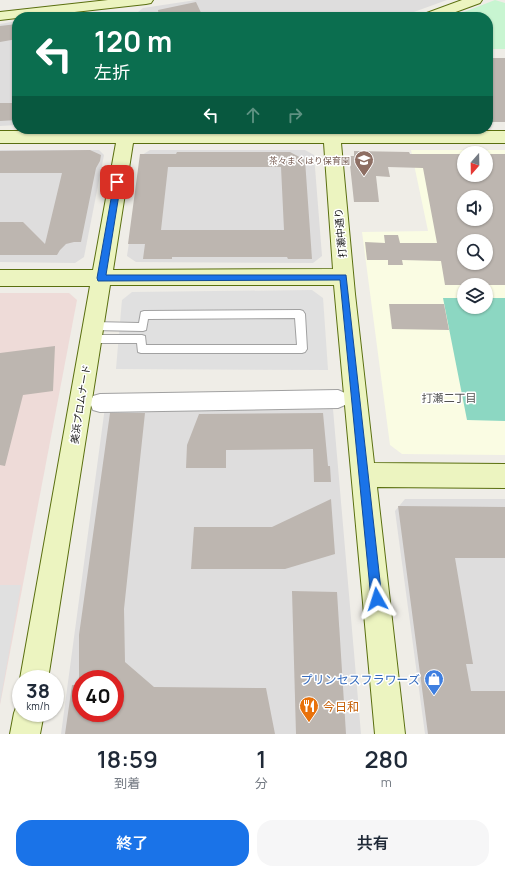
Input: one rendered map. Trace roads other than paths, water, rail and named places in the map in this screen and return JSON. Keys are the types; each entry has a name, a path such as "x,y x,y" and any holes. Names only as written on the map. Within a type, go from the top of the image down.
{"street":[{"path":"0,8 72,0"},
{"path":"35,12 146,0"},
{"path":"443,12 475,0"},
{"path":"122,2 122,12"},
{"path":"0,16 12,15"},
{"path":"0,137 94,134"},
{"name":"美浜プロムナード","path":"36,670 125,134"},
{"name":"打瀬中通り","path":"331,134 390,734"},
{"path":"374,134 505,137"},
{"path":"0,278 344,277"},
{"path":"100,403 338,399"},
{"path":"364,475 505,476"},
{"path":"25,734 27,722"}],"lane":[{"path":"300,314 302,349 141,349 142,340 144,315 300,314"},
{"path":"92,332 143,327"},
{"path":"92,332 142,340"}],"place":[{"name":"茶々まくはり保育園","path":"364,177"},
{"name":"プリンセスフラワーズ","path":"434,696"},
{"name":"今日和","path":"309,723"}],"district":[{"name":"打瀬二丁目","path":"449,397"}]}
